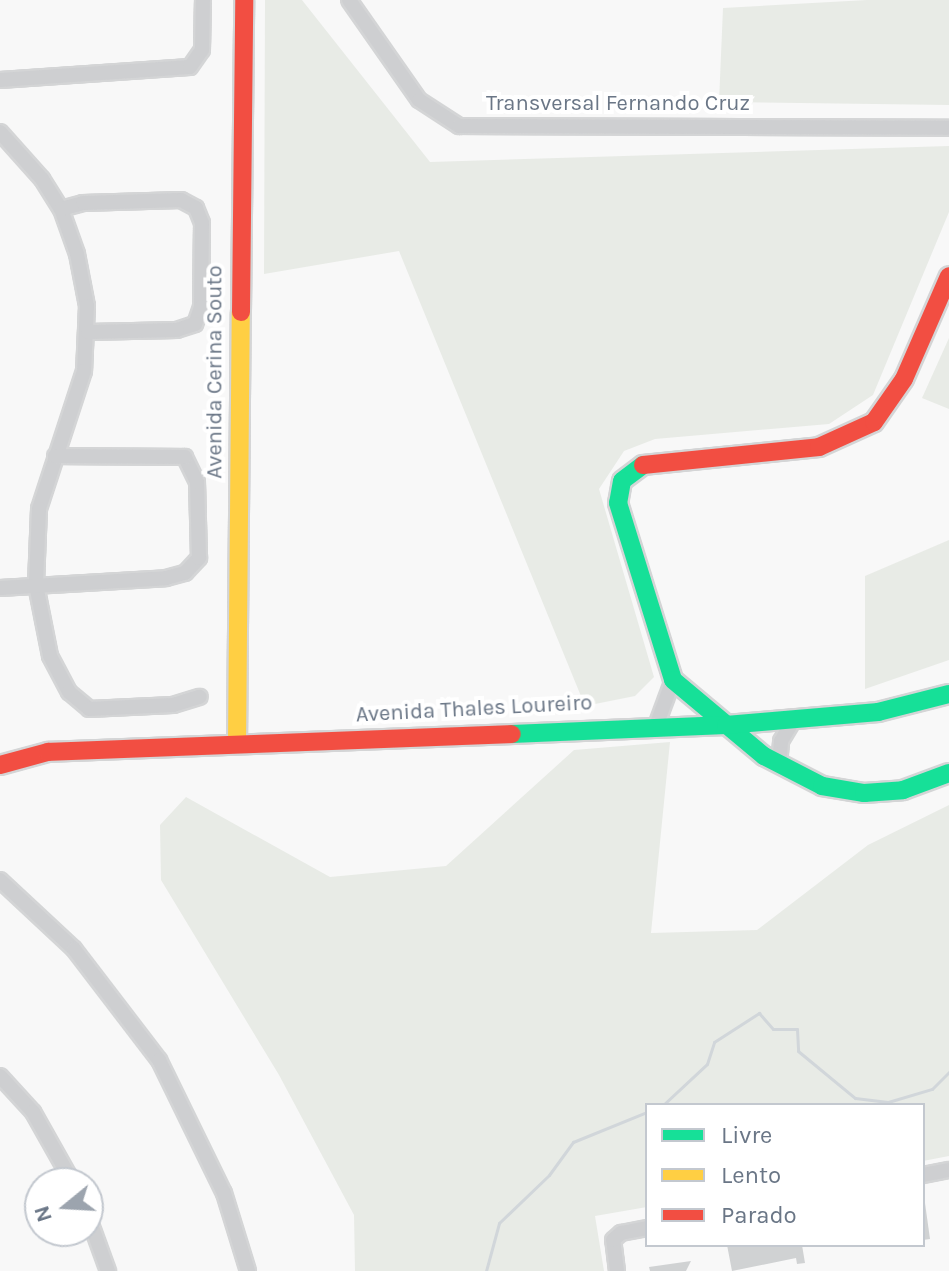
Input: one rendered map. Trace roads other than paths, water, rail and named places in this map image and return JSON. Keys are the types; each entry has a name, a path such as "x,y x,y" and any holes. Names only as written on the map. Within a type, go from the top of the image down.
{"street":[{"path":"0,80 190,67 202,50 203,0"},
{"name":"Avenida Cerina Souto","path":"237,744 244,0"},
{"name":"Transversal Fernando Cruz","path":"349,0 419,100 459,126 949,128"},
{"path":"0,132 42,179 61,209 81,270 88,332 76,405 55,456 39,509 36,585 50,656 83,706 102,711 200,697"},
{"path":"61,209 83,203 181,200 196,208 202,223 201,307 195,324 177,330 88,332"},
{"path":"949,276 891,403 859,432 819,447 639,465 625,477 618,503 625,534 673,680 726,725 822,786 864,793 903,790 949,773"},
{"path":"0,588 177,576 199,558 197,482 185,457 55,456"},
{"path":"656,726 673,680"},
{"name":"Avenida Thales Loureiro","path":"0,765 48,752 726,725 878,712 949,694"},
{"path":"779,759 785,729 794,719"},
{"path":"6,882 103,982 159,1060 224,1193 248,1271"},
{"path":"0,1076 33,1112 64,1167"},
{"path":"925,1175 949,1170"},
{"path":"617,1271 612,1244 621,1233 645,1228"},
{"path":"99,1247 108,1271"}],"waterway":[{"path":"665,1103 707,1064 714,1042 759,1013 773,1029 797,1029 798,1051 855,1098 888,1102 932,1089 949,1072"},
{"path":"486,1271 499,1223 549,1175 573,1142 645,1113"}]}
